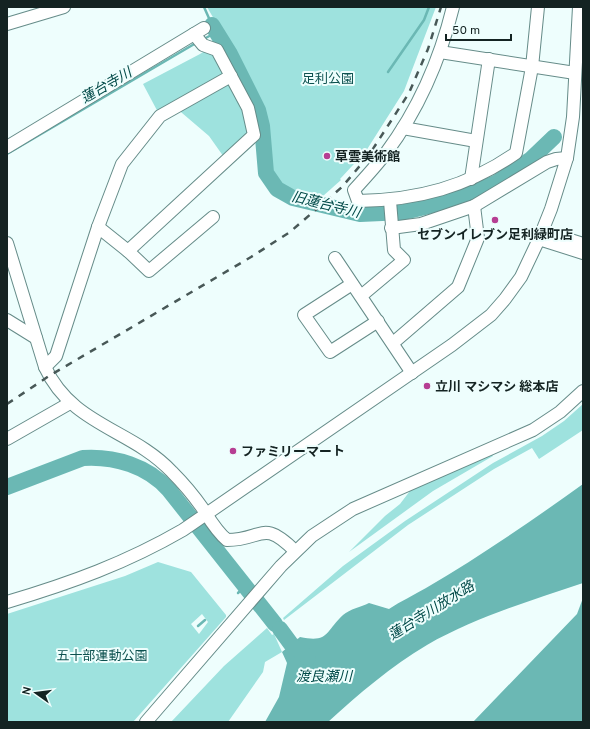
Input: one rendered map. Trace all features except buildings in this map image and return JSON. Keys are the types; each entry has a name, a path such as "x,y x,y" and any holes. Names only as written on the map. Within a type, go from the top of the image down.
{"street":[{"path":"7,24 64,7"},
{"path":"453,7 440,52 417,105 385,154 354,190 358,201 390,204 458,184 494,168 516,153 532,67 538,7"},
{"path":"7,602 110,568 183,530 412,373 491,315 505,299 521,276 540,235 557,191 578,118 575,73 579,7"},
{"path":"7,147 204,28"},
{"path":"128,251 254,135 248,108 218,50 203,45 194,34"},
{"path":"440,52 575,73"},
{"path":"470,179 489,59"},
{"path":"45,367 56,356 98,227 122,164 160,116 231,76"},
{"path":"403,128 476,141"},
{"path":"391,225 421,224 474,206 547,162 566,158"},
{"path":"361,296 404,260 394,250 390,204"},
{"path":"393,344 458,287 478,238 474,206"},
{"path":"98,227 128,251 149,271 213,217"},
{"path":"540,235 583,244"},
{"path":"540,235 583,254"},
{"path":"7,243 45,367 54,384 70,403 100,424 153,454 172,471 204,517 227,540 235,540 260,532 272,533 282,538 295,551"},
{"path":"335,258 412,373"},
{"path":"352,284 304,315 317,334 330,352 378,321"},
{"path":"7,320 36,338"},
{"path":"146,722 295,551 331,522 353,509 533,430 560,412 583,391"},
{"path":"7,439 70,403"}],"green space":[{"name":"足利公園","path":"207,7 436,7 404,91 366,151 340,179 341,180 323,196 304,193 290,188 280,182 274,174 270,163 264,119 226,160 209,136 175,107 160,116 143,84 200,54 225,38"},
{"path":"583,404 583,430 539,459 532,448 494,469 408,525 284,620 283,618 343,566 405,521 493,463 542,436 564,421"},
{"path":"492,454 493,456 433,491 349,552 385,516 400,504 413,487"},
{"name":"五十部運動公園","path":"158,562 191,572 226,615 226,617 133,722 7,722 7,614 125,576","holes":["202,614 208,622 199,634 191,624"]},
{"path":"267,628 272,635 274,634 282,652 265,662 263,672 228,722 171,722 224,666"}],"water":[{"name":"渡良瀬川","path":"583,484 583,583 484,618 427,645 388,671 328,722 265,722 279,697 287,663 282,652 300,637 322,637 326,635 343,615 369,603 389,609 486,551"},
{"path":"583,598 583,722 473,722 577,614"}],"waterway":[{"name":"旧蓮台寺川","path":"204,7 212,25"},
{"path":"388,72 424,20 429,7"},
{"name":"旧蓮台寺川","path":"212,25 230,54 258,110 262,126 266,173 277,189 293,198 360,214 404,212 445,202 496,183 531,159 554,137"},
{"name":"蓮台寺川","path":"202,40 215,33"},
{"name":"蓮台寺川","path":"7,154 196,43"},
{"name":"蓮台寺川放水路","path":"7,487 83,458 119,461 141,469 161,482 169,490 275,624"},
{"path":"238,593 245,586"},
{"path":"198,626 205,620"},
{"name":"蓮台寺川放水路","path":"280,629 291,644 308,658"}],"railway":[{"path":"7,404 49,376 251,257 290,232 342,187 369,155 409,93 428,49 441,7"}],"place":[{"name":"草雲美術館","path":"327,156"},
{"name":"セブンイレブン足利緑町店","path":"495,220"},
{"name":"立川 マシマシ 総本店","path":"427,386"},
{"name":"ファミリーマート","path":"233,451"}]}
